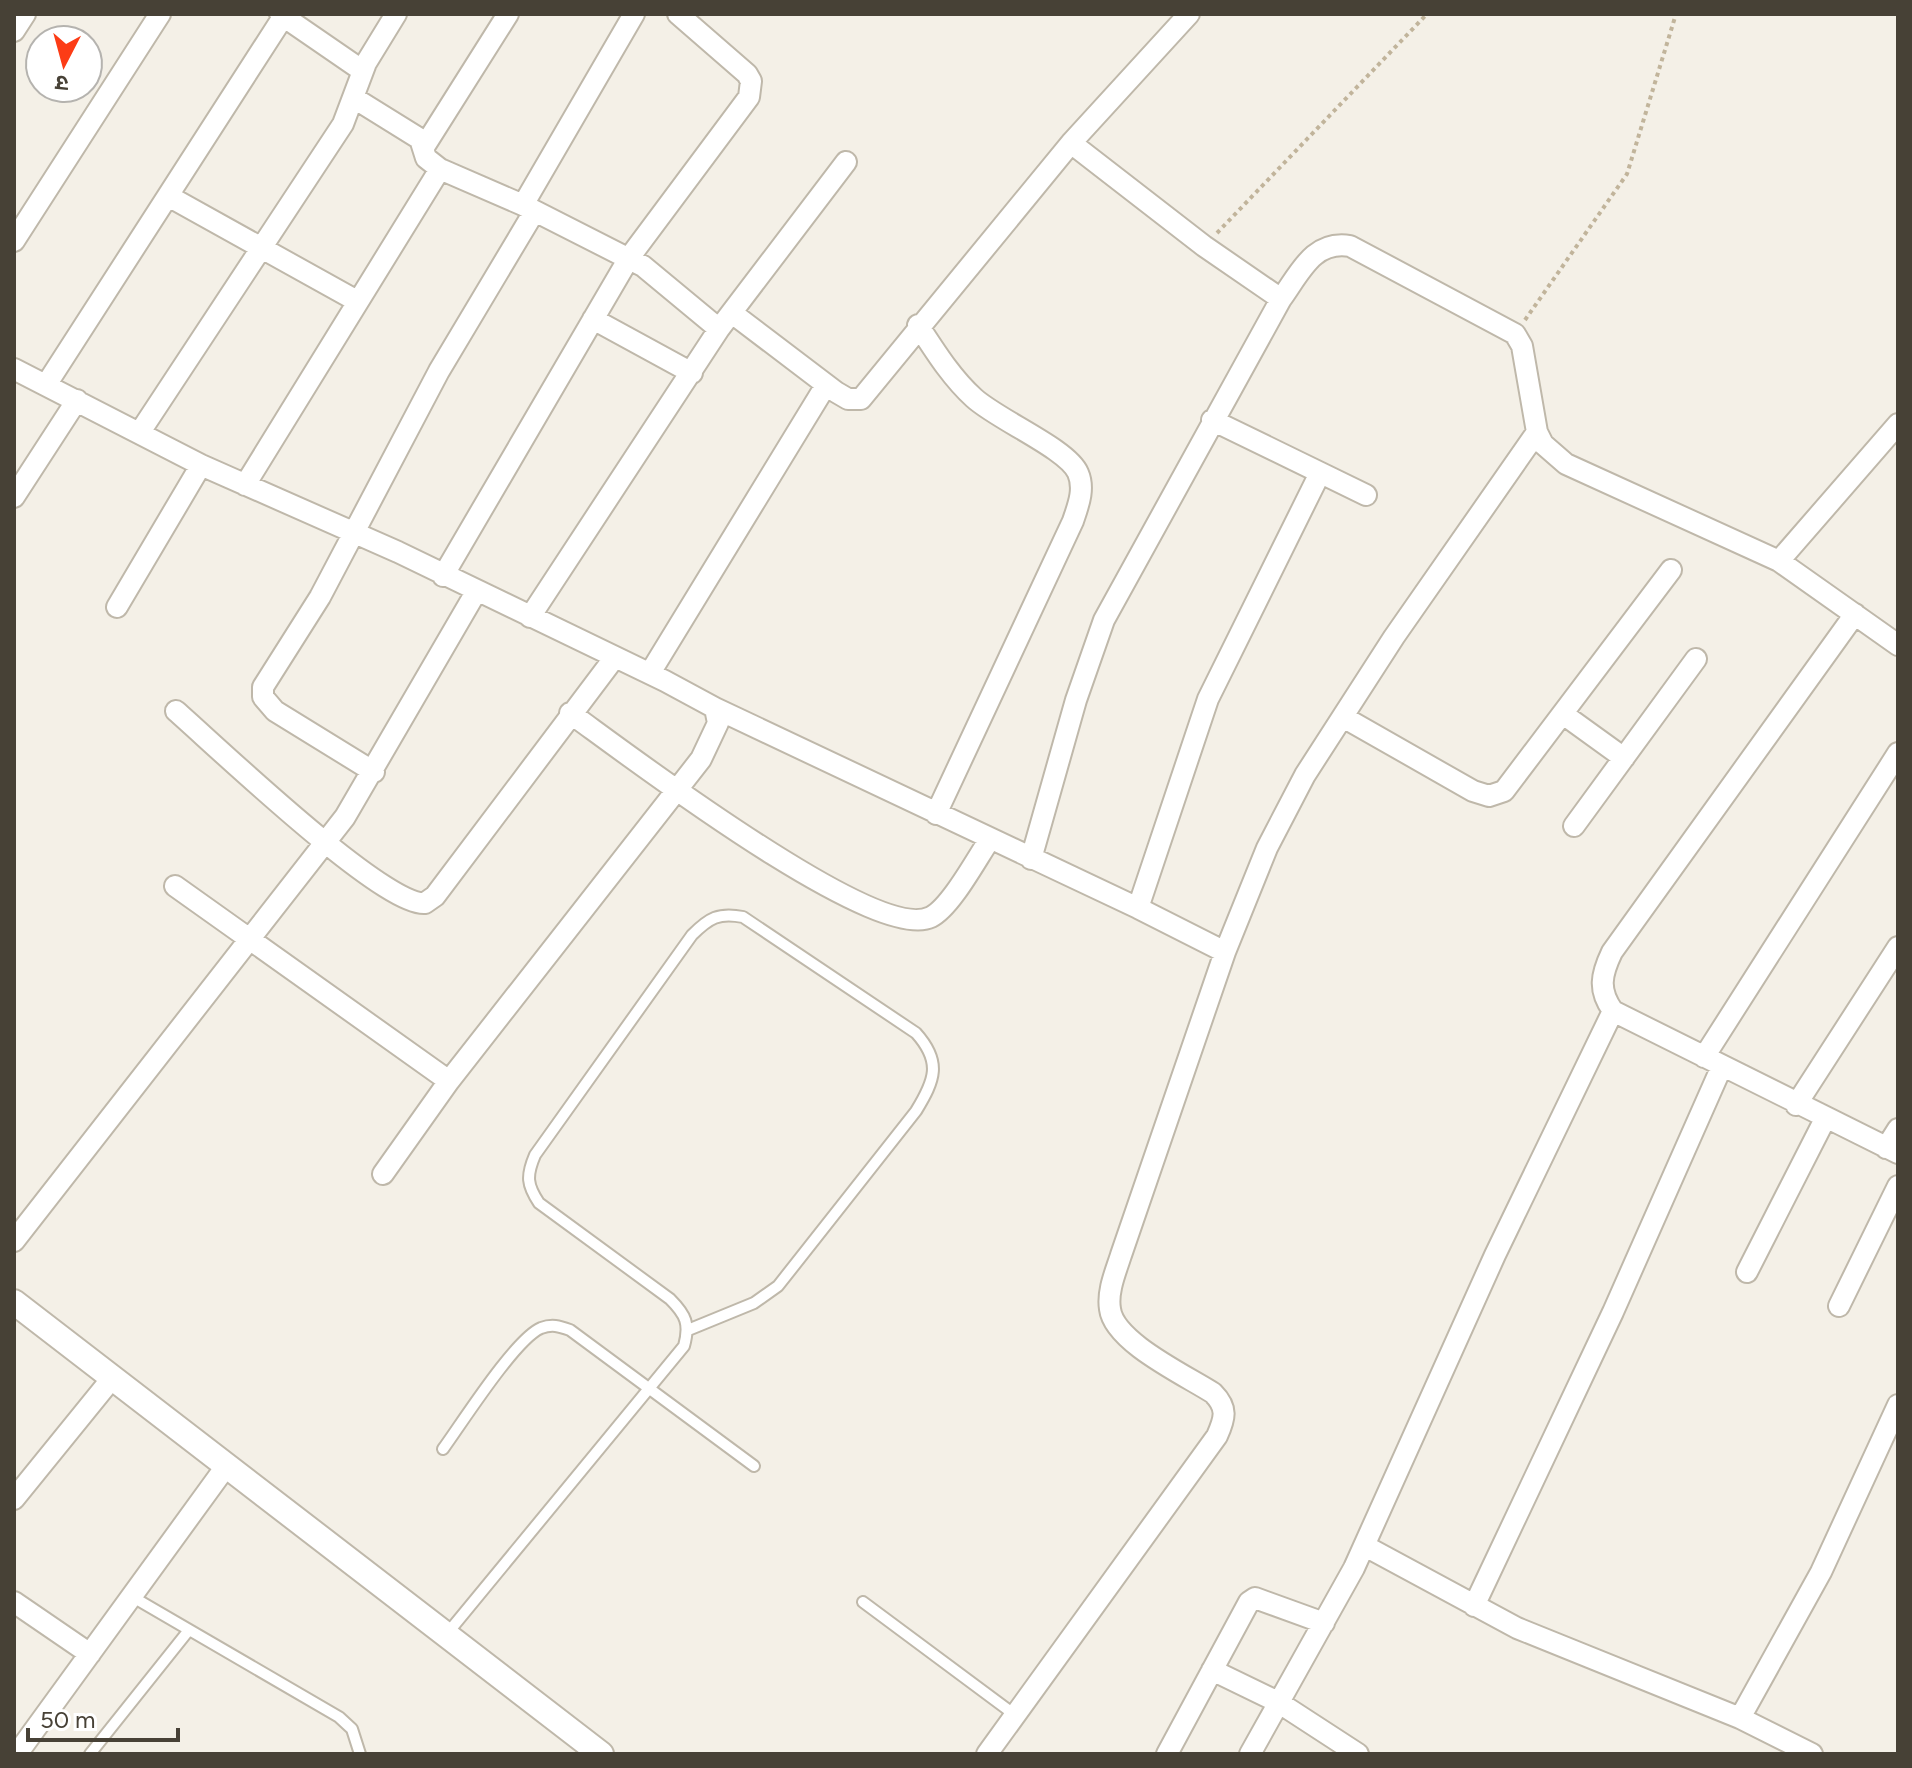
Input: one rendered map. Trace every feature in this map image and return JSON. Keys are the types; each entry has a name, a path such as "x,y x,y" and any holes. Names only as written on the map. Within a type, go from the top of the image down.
{"street":[{"path":"14,31 25,14"},
{"path":"14,241 160,14"},
{"path":"140,432 343,124 361,74 396,14"},
{"path":"424,147 508,14"},
{"path":"374,772 275,711 263,697 263,687 320,597 634,14"},
{"path":"443,576 629,258 752,89 747,74 678,14"},
{"path":"354,98 420,139 426,158 440,169 629,258 848,399 861,399 918,325 1071,143 1189,14"},
{"path":"46,385 170,197 283,15 360,69 361,74"},
{"path":"1071,143 1204,246 1281,299"},
{"path":"530,617 726,321 846,162"},
{"path":"245,485 440,169"},
{"path":"170,197 357,301"},
{"path":"1031,859 1076,700 1104,620 1281,299 1316,251 1338,245 1350,246 1515,334 1522,346 1537,432 1543,444 1566,464 1779,561 1855,614 1893,633"},
{"path":"593,319 692,373"},
{"path":"918,325 945,366 975,399 1068,458 1079,474 1081,495 1073,521 936,814"},
{"path":"14,369 201,465 354,532 1225,952"},
{"path":"650,673 826,385"},
{"path":"14,497 77,400"},
{"path":"1212,420 1366,495"},
{"path":"1779,561 1898,424"},
{"path":"987,1754 1217,1436 1225,1419 1224,1404 1213,1393 1129,1340 1114,1325 1109,1307 1121,1255 1225,952 1267,848 1305,775 1394,637 1537,432"},
{"path":"117,607 201,465"},
{"path":"1138,908 1203,710 1320,473"},
{"path":"1343,717 1489,796 1504,791 1671,570"},
{"path":"14,1241 246,940 325,843 374,772 476,592"},
{"path":"1855,614 1612,952 1602,974 1603,997 1613,1011 1892,1151 1898,1129"},
{"path":"176,711 325,843 403,899 425,903 435,896 615,657"},
{"path":"1574,826 1696,659"},
{"path":"383,1174 449,1081 713,739 718,723 715,708"},
{"path":"570,713 675,792 811,875 898,918 930,917 942,908 990,839"},
{"path":"1563,714 1624,758"},
{"path":"1474,1606 1613,1312 1713,1061 1898,753"},
{"path":"175,886 246,940 449,1081"},
{"path":"1796,1105 1898,947"},
{"path":"1250,1754 1365,1546 1495,1255 1613,1011"},
{"path":"1747,1272 1825,1119"},
{"path":"1839,1306 1898,1186"},
{"path":"14,1302 446,1635 576,1745 601,1754"},
{"path":"14,1499 113,1377"},
{"path":"1740,1718 1821,1572 1898,1405"},
{"path":"17,1754 22,1729 90,1654 227,1465"},
{"path":"1365,1546 1540,1638 1740,1718 1812,1754"},
{"path":"1167,1754 1244,1610 1255,1598 1324,1623"},
{"path":"14,1602 90,1654"},
{"path":"1212,1670 1278,1702 1358,1754"}],"lane":[{"path":"446,1635 684,1346 688,1330 686,1315 670,1299 539,1203 530,1189 527,1174 535,1155 692,935 707,920 725,914 743,917 916,1033 930,1049 934,1067 930,1088 916,1111 778,1286 754,1303 688,1330"},
{"path":"443,1449 521,1344 538,1329 553,1325 570,1330 651,1386 754,1466"},
{"path":"131,1596 339,1717 352,1729 360,1754"},
{"path":"863,1602 1015,1715"},
{"path":"90,1754 189,1630"}],"path":[{"path":"1204,246 1427,14"},
{"path":"1515,334 1627,174 1676,14"}]}
